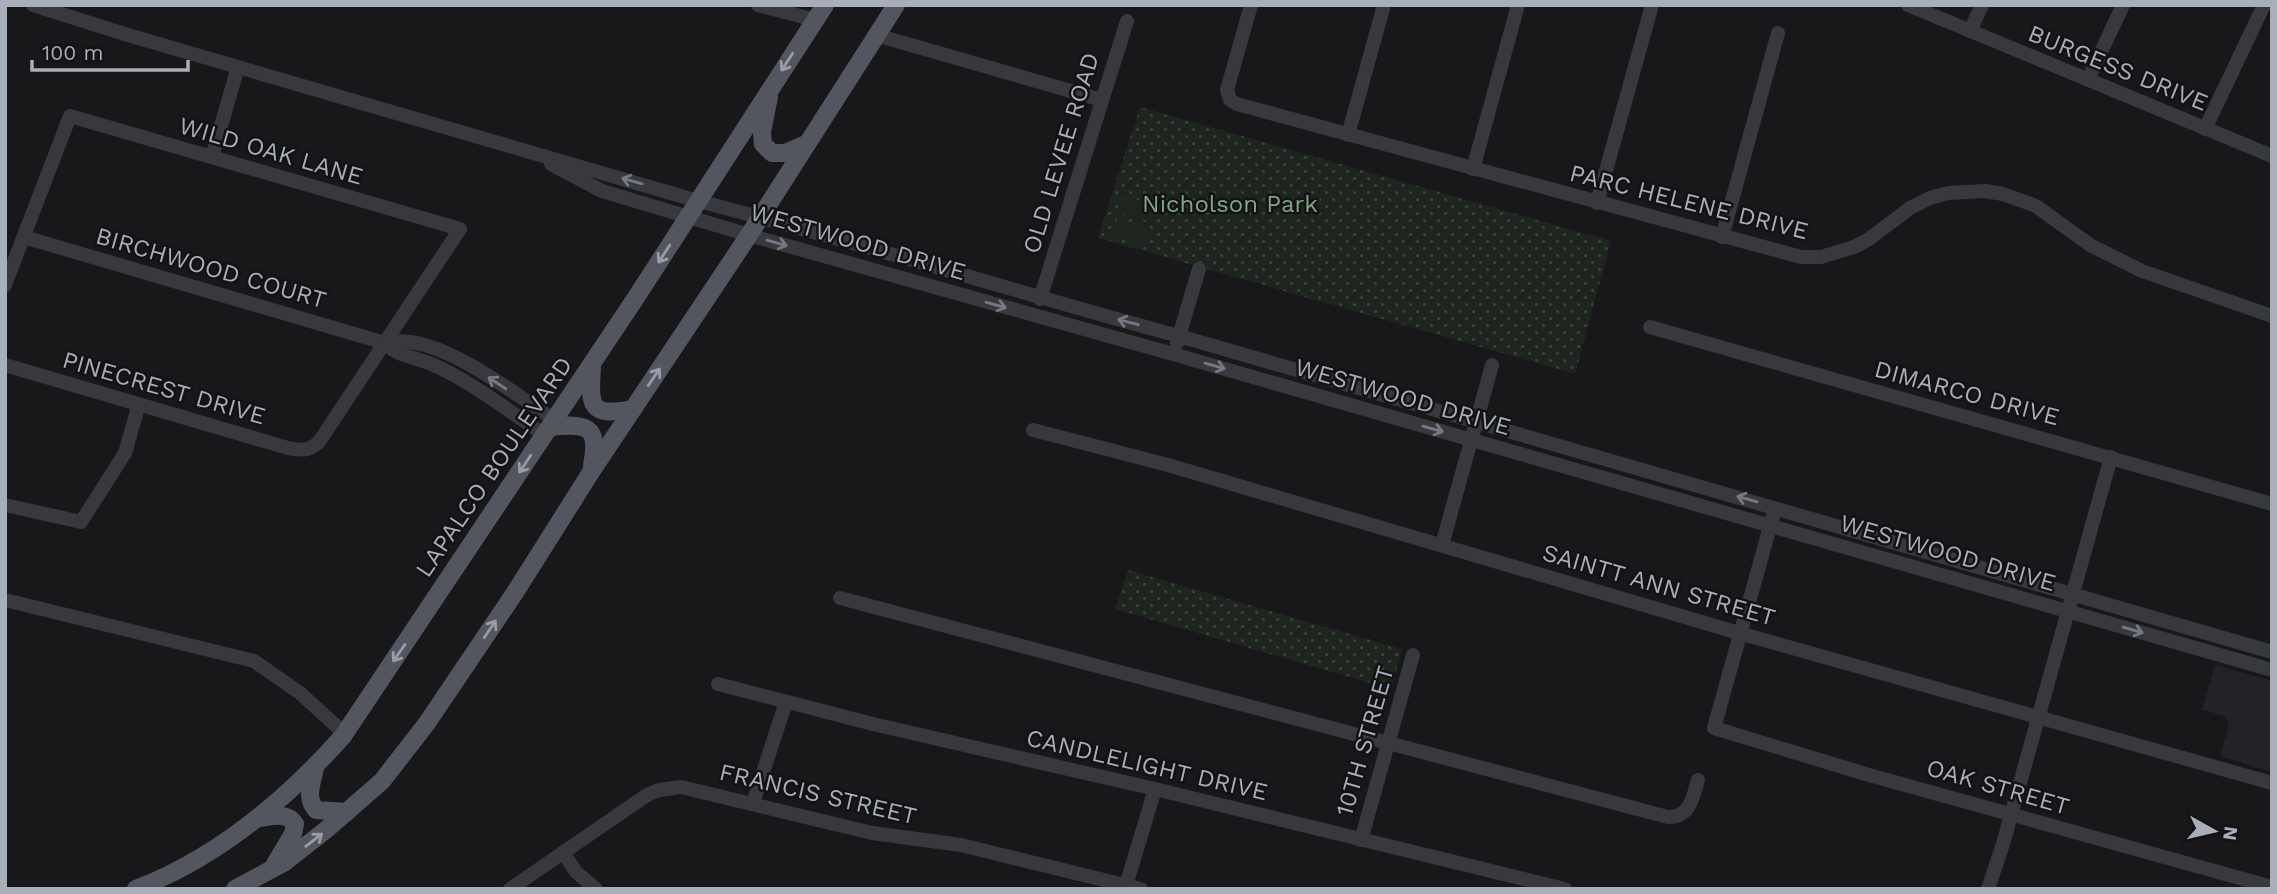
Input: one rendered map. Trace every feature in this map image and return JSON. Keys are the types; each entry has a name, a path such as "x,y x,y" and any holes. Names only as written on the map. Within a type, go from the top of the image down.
{"main road":[{"path":"235,889 285,862 347,812 382,781 426,723 516,591 896,5"},
{"name":"LAPALCO BOULEVARD","path":"136,889 197,859 257,818 299,783 344,733 592,364 820,13"},
{"path":"772,86 762,132 763,144 772,153 785,153 806,144"},
{"path":"592,364 590,398 598,409 611,413 633,410"},
{"path":"550,427 577,424 589,429 596,449 591,472"},
{"path":"316,765 309,794 310,804 316,810 347,812"},
{"path":"257,818 285,816 295,824 293,834 271,869"}],"street":[{"name":"WESTWOOD DRIVE","path":"33,5 528,152 1478,421 2272,652"},
{"path":"758,5 820,13"},
{"name":"PARC HELENE DRIVE","path":"1251,5 1227,90 1230,100 1237,104 1786,255 1821,257 1839,253 1869,239 1892,219 1930,198 1967,191 1994,192 2036,206 2090,245 2142,271 2272,316"},
{"path":"1349,135 1384,5"},
{"path":"1473,169 1518,5"},
{"path":"1597,203 1652,5"},
{"name":"BURGESS DRIVE","path":"1908,5 2272,156"},
{"path":"1970,31 1982,5"},
{"path":"2088,80 2123,5"},
{"path":"2206,128 2264,5"},
{"name":"OLD LEVEE ROAD","path":"1040,299 1127,21"},
{"path":"1722,237 1778,33"},
{"path":"876,35 1102,100"},
{"path":"212,157 238,67"},
{"name":"WILD OAK LANE","path":"24,237 70,116 460,229 385,343"},
{"name":"WESTWOOD DRIVE","path":"528,152 602,191 688,217 2272,670"},
{"path":"5,285 24,237"},
{"name":"BIRCHWOOD COURT","path":"24,237 385,343 405,340 444,351 462,360 550,427"},
{"path":"1173,354 1199,269"},
{"name":"DIMARCO DRIVE","path":"1650,327 2272,504"},
{"name":"PINECREST DRIVE","path":"5,365 294,449 310,449 321,439 385,343"},
{"path":"1442,545 1492,365"},
{"path":"5,505 81,522 125,453 139,404"},
{"name":"SAINTT ANN STREET","path":"1033,430 1168,465 1739,632 2272,783"},
{"path":"1988,889 2111,457"},
{"path":"1739,632 1775,508"},
{"path":"840,598 1668,817 1679,816 1688,809 1698,780"},
{"path":"5,600 254,661 300,694 344,733"},
{"name":"OAK STREET","path":"1739,632 1714,728 2011,815 2272,887"},
{"name":"10TH STREET","path":"1361,840 1413,655"},
{"name":"CANDLELIGHT DRIVE","path":"718,684 1361,840 1525,884 1565,889"},
{"path":"753,803 786,702"},
{"name":"FRANCIS STREET","path":"510,889 659,790 681,787 881,834 961,845 1142,889"},
{"path":"1126,887 1155,789"},
{"path":"563,852 576,872 596,889"}],"shaded area":[{"path":"2215,665 2272,681 2272,772 2220,756 2229,725 2225,716 2202,710"}],"green space":[{"name":"Nicholson Park","path":"1140,107 1611,241 1575,374 1098,238"},
{"path":"1124,196 1159,206 1155,223 1119,213"},
{"path":"1117,219 1152,229 1148,246 1112,236"},
{"path":"1128,570 1402,649 1391,689 1115,609"}]}
